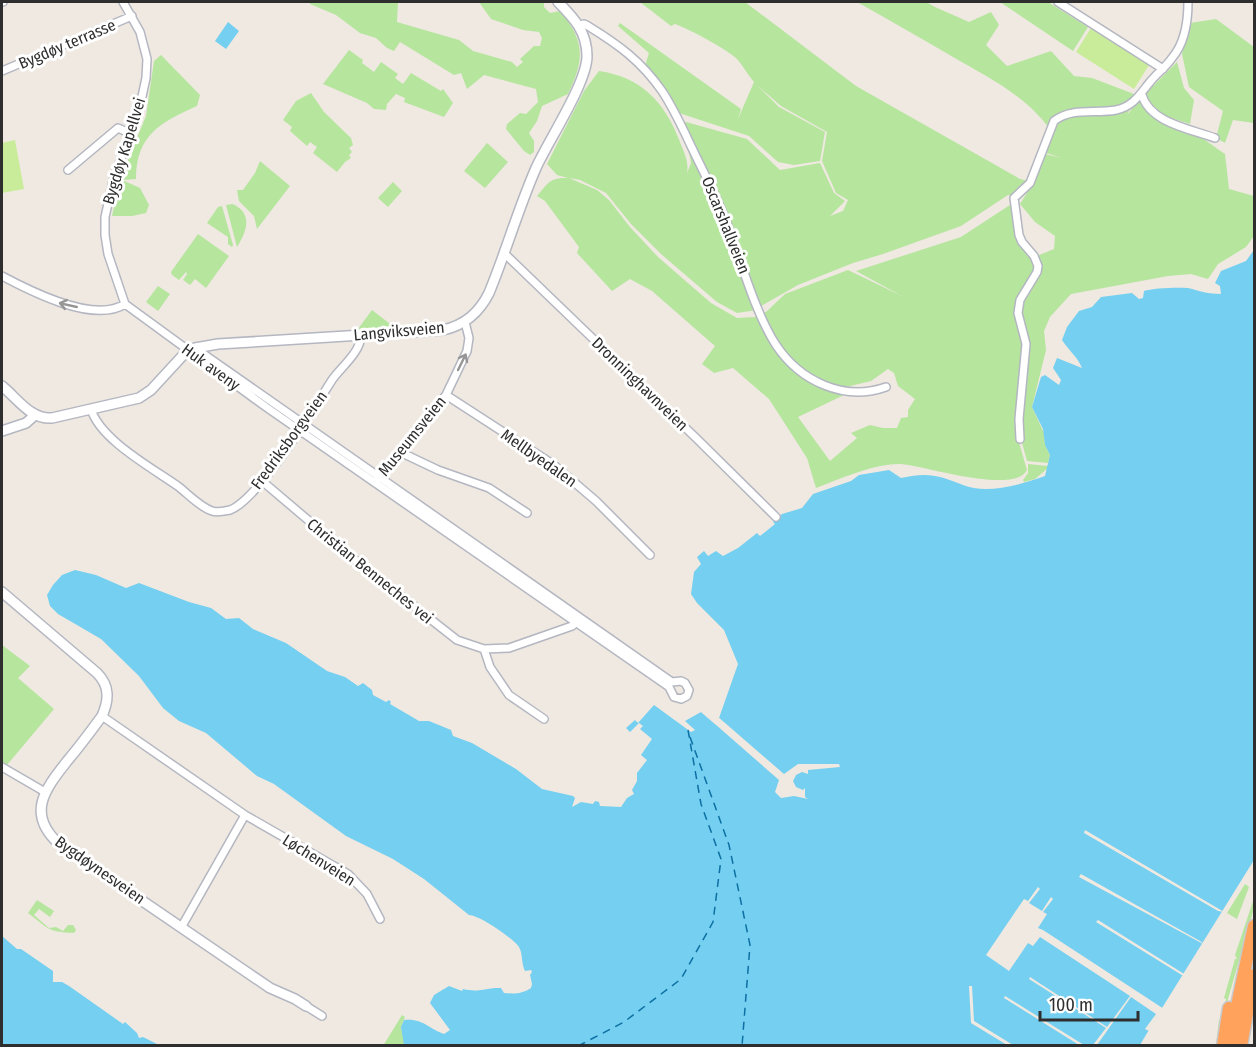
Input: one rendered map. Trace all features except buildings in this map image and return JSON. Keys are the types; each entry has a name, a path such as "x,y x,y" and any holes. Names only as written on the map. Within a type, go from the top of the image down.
{"highway":[{"path":"1247,1046 1249,975 1254,926"},
{"path":"1223,1046 1232,991 1249,975"},
{"path":"1232,1046 1249,975"},
{"path":"1241,1046 1249,1005"}],"street":[{"name":"Bygdøy Kapellvei","path":"123,2 143,41 147,58 141,101 113,181 105,217 108,254 125,304"},
{"path":"558,2 580,25"},
{"path":"1058,2 1163,69"},
{"path":"1020,439 1019,419 1026,344 1017,314 1020,300 1037,272 1038,266 1034,256 1019,235 1014,198 1030,183 1054,120 1072,112 1116,110 1128,106 1142,95 1181,44 1186,27 1188,2"},
{"name":"Bygdøy terrasse","path":"2,71 132,16"},
{"name":"Langviksveien","path":"192,349 218,344 442,330 465,322 477,313 485,301 536,168 586,68 587,47 580,25"},
{"name":"Oscarshallveien","path":"580,25 588,26 635,57 662,92 717,199 758,306 777,346 801,371 825,386 858,393 870,393 886,387"},
{"path":"1142,95 1144,103 1150,110 1166,120 1215,138"},
{"path":"68,170 118,128 129,133"},
{"name":"Dronninghavnveien","path":"504,253 776,517"},
{"path":"2,276 48,299 68,306 104,309 125,304"},
{"name":"Huk aveny","path":"125,304 621,650 669,687 674,697 681,699 687,696 689,690 686,683 672,682 621,650"},
{"name":"Museumsveien","path":"377,480 446,395 467,351 469,338 465,322"},
{"name":"Fredriksborgveien","path":"91,409 99,423 134,458 211,510 222,512 240,505 262,481 359,345 361,335"},
{"path":"2,386 35,415 47,418 142,396 151,390 180,357 192,349"},
{"name":"Mellbyedalen","path":"446,395 554,465 590,495 650,555"},
{"path":"2,431 26,423 35,415"},
{"path":"400,452 438,470 489,488 527,513"},
{"name":"Christian Benneches vei","path":"262,481 354,560 457,640 484,650 512,647 562,630 579,620"},
{"path":"2,592 100,677 106,686 108,696 102,716 45,792 2,767"},
{"path":"484,650 490,667 508,694 544,719"},
{"name":"Løchenveien","path":"102,716 244,815 348,874 367,894 380,919"},
{"name":"Bygdøynesveien","path":"45,792 41,806 42,816 55,840 270,988 296,999 322,1016"},
{"path":"182,926 244,815"}],"green space":[{"path":"310,2 398,2 397,22 459,40 473,51 512,62 517,67 523,62 520,59 534,46 540,46 542,38 539,32 523,30 491,19 479,2 544,2 544,7 550,13 560,11 568,22 578,41 580,60 568,94 542,106 537,121 529,133 534,141 534,152 530,155 506,129 507,124 520,113 526,114 538,102 536,89 484,75 467,89 461,73 454,75 400,42 394,51 387,48 376,38 360,33 336,15"},
{"path":"640,2 745,2 856,86 1020,179 1029,181 1012,196 1008,195 961,226 853,263 798,285 761,306 727,215 706,185 718,209 757,310 737,313 717,302 661,254 631,224 606,193 580,180 569,178 597,190 609,200 658,257 711,303 737,318 755,317 766,312 785,294 848,270 902,296 856,271 961,237 1013,203 1019,246 1032,258 1054,249 1055,236 1035,222 1020,204 1035,180 1045,154 1062,158 1043,152 1051,131 1031,108 994,80 857,2 926,2 969,22 991,12 999,25 986,45 1007,66 1051,51 1074,76 1092,78 1134,94 1135,99 1127,115 1139,100 1157,117 1196,134 1225,154 1229,189 1254,196 1254,236 1246,247 1218,264 1208,279 1191,274 1168,276 1071,294 1050,317 1044,331 1046,350 1032,407 1044,433 1045,445 1050,455 1048,463 1027,461 1021,439 1018,439 1027,470 1019,477 988,480 891,464 858,472 816,488 807,458 769,399 733,368 714,373 702,364 715,346 652,291 630,279 612,291 577,253 579,247 545,201 537,196 553,180 568,178 557,175 547,164 584,91 599,71 627,79 650,94 659,104 680,142 687,161 687,173 691,163 684,124 686,122 747,139 780,170 820,163 834,193 845,201 830,216 843,211 848,200 836,193 822,161 827,132 781,106 757,85 779,107 825,132 820,161 794,165 778,162 749,136 679,113 645,66 649,53 618,26 620,23 741,109 738,119 754,82 737,59 724,50 682,27 675,24 671,26","holes":["888,369 894,373 898,386 915,399 908,410 908,417 901,418 897,428 870,425 851,433 857,438 830,461 798,417 842,396 846,387 871,381"]},
{"path":"1000,2 1048,2 1088,27 1073,51"},
{"path":"1216,19 1254,47 1254,123 1233,120 1225,143 1216,138 1223,111 1189,87 1182,54 1190,23"},
{"path":"1091,28 1149,65 1134,89 1076,52"},
{"path":"349,50 374,72 381,62 398,74 395,78 403,84 411,73 441,91 443,89 453,103 444,117 404,102 405,98 396,94 387,104 386,110 374,109 367,103 323,84"},
{"path":"161,55 200,95 197,106 172,118 153,132 140,151 136,179 122,180 140,188 149,205 146,213 112,216 120,179 146,116 154,61"},
{"path":"1177,62 1184,88 1194,100 1190,124 1165,116 1146,99 1145,94"},
{"path":"311,93 324,112 351,138 353,145 349,148 352,152 349,155 351,158 337,172 313,153 317,147 310,142 307,146 290,131 292,127 283,120 296,101"},
{"path":"15,140 24,189 2,193 2,143"},
{"path":"487,143 508,162 485,188 464,171"},
{"path":"260,161 290,186 257,229 254,216 239,201 237,190 243,190"},
{"path":"393,182 402,191 388,207 378,198"},
{"path":"233,204 246,218 245,229 237,247 226,205"},
{"path":"222,206 232,247 228,244 228,237 207,223 218,207"},
{"path":"198,234 229,256 206,288 195,279 190,285 183,280 186,272 179,280 171,272"},
{"path":"158,286 170,294 158,311 146,302"},
{"path":"372,310 394,327 358,329"},
{"path":"1028,464 1048,466 1048,468 1035,479 1024,482 1028,473"},
{"path":"2,645 30,666 18,678 54,709 7,765 2,762"},
{"path":"1245,884 1249,887 1237,919 1227,913"},
{"path":"1254,898 1254,908 1228,999 1220,1045 1216,1046 1219,1020 1222,1019 1226,999 1224,998 1235,959 1237,959 1235,955"},
{"path":"37,900 54,911 50,917 39,909 34,915 49,928 56,927 63,931 68,925 73,925 76,930 74,933 58,932 48,928 28,913"},
{"path":"402,1015 405,1017 401,1027 405,1044 383,1046"}],"water":[{"path":"228,22 239,31 226,49 215,41"},
{"path":"1254,250 1254,860 1140,1045 404,1045 401,1027 404,1020 421,1022 444,1034 450,1030 430,1003 434,995 449,986 462,991 463,989 501,988 504,993 521,992 531,988 530,975 532,972 531,970 525,971 519,947 496,928 469,915 424,879 393,859 346,836 274,784 257,776 206,733 179,721 163,708 139,676 101,639 58,614 50,606 47,595 53,585 62,575 75,570 96,575 126,588 139,583 211,608 226,619 239,618 253,629 286,643 327,671 345,677 358,686 363,683 372,690 373,695 386,702 389,700 390,704 419,721 429,721 451,730 453,736 472,743 516,769 542,789 573,796 575,798 572,807 581,802 593,804 595,801 599,802 600,806 621,807 627,798 634,794 632,790 637,781 637,773 647,760 641,755 652,739 640,729 643,726 639,723 630,732 626,728 635,720 638,723 654,705 691,732 695,730 685,721 701,712 715,724 738,664 724,630 691,594 694,572 701,564 697,557 704,551 708,556 716,551 723,556 757,533 760,536 775,524 773,522 782,514 802,508 813,494 851,481 859,475 889,470 901,478 919,475 933,476 983,489 1016,485 1045,476 1050,455 1045,445 1043,429 1032,407 1041,377 1045,375 1059,385 1061,380 1053,368 1057,358 1082,368 1062,340 1067,327 1079,311 1092,307 1101,297 1132,293 1139,299 1143,298 1144,291 1153,289 1188,288 1221,294 1220,286 1215,283 1221,271 1246,261"},
{"path":"2,936 17,949 21,949 53,971 53,982 62,982 69,986 123,1024 125,1022 139,1038 143,1037 159,1045 2,1045"}],"pier":[{"path":"699,710 714,720 717,716 784,774 798,764 839,764 840,767 808,770 808,774 802,772 796,775 793,781 796,787 803,790 805,788 805,797 808,799 794,796 781,798 775,792 779,780"},
{"path":"1085,830 1224,912 1218,911 1084,833"},
{"path":"1081,874 1200,941 1205,945 1079,877"},
{"path":"1038,887 1040,889 1029,903 1042,911 1051,897 1053,899 1043,912 1047,914 1038,928 1164,1009 1161,1017 1158,1015 1149,1031 1145,1029 1156,1014 1131,997 1097,1045 1093,1045 1106,1028 1029,979 1030,977 1107,1027 1130,996 1040,937 1033,946 1028,943 1009,971 986,955 1024,899 1028,901"},
{"path":"1098,920 1186,975 1185,977 1096,922"},
{"path":"969,986 972,986 974,1021 1013,1045 1007,1045 971,1023"},
{"path":"1005,996 1084,1045 1079,1045 1004,998"}],"ferry route":[{"path":"578,1046 624,1022 681,979 713,922 721,859 701,804 688,730"},
{"path":"690,737 729,845 750,945 742,1046"}]}
